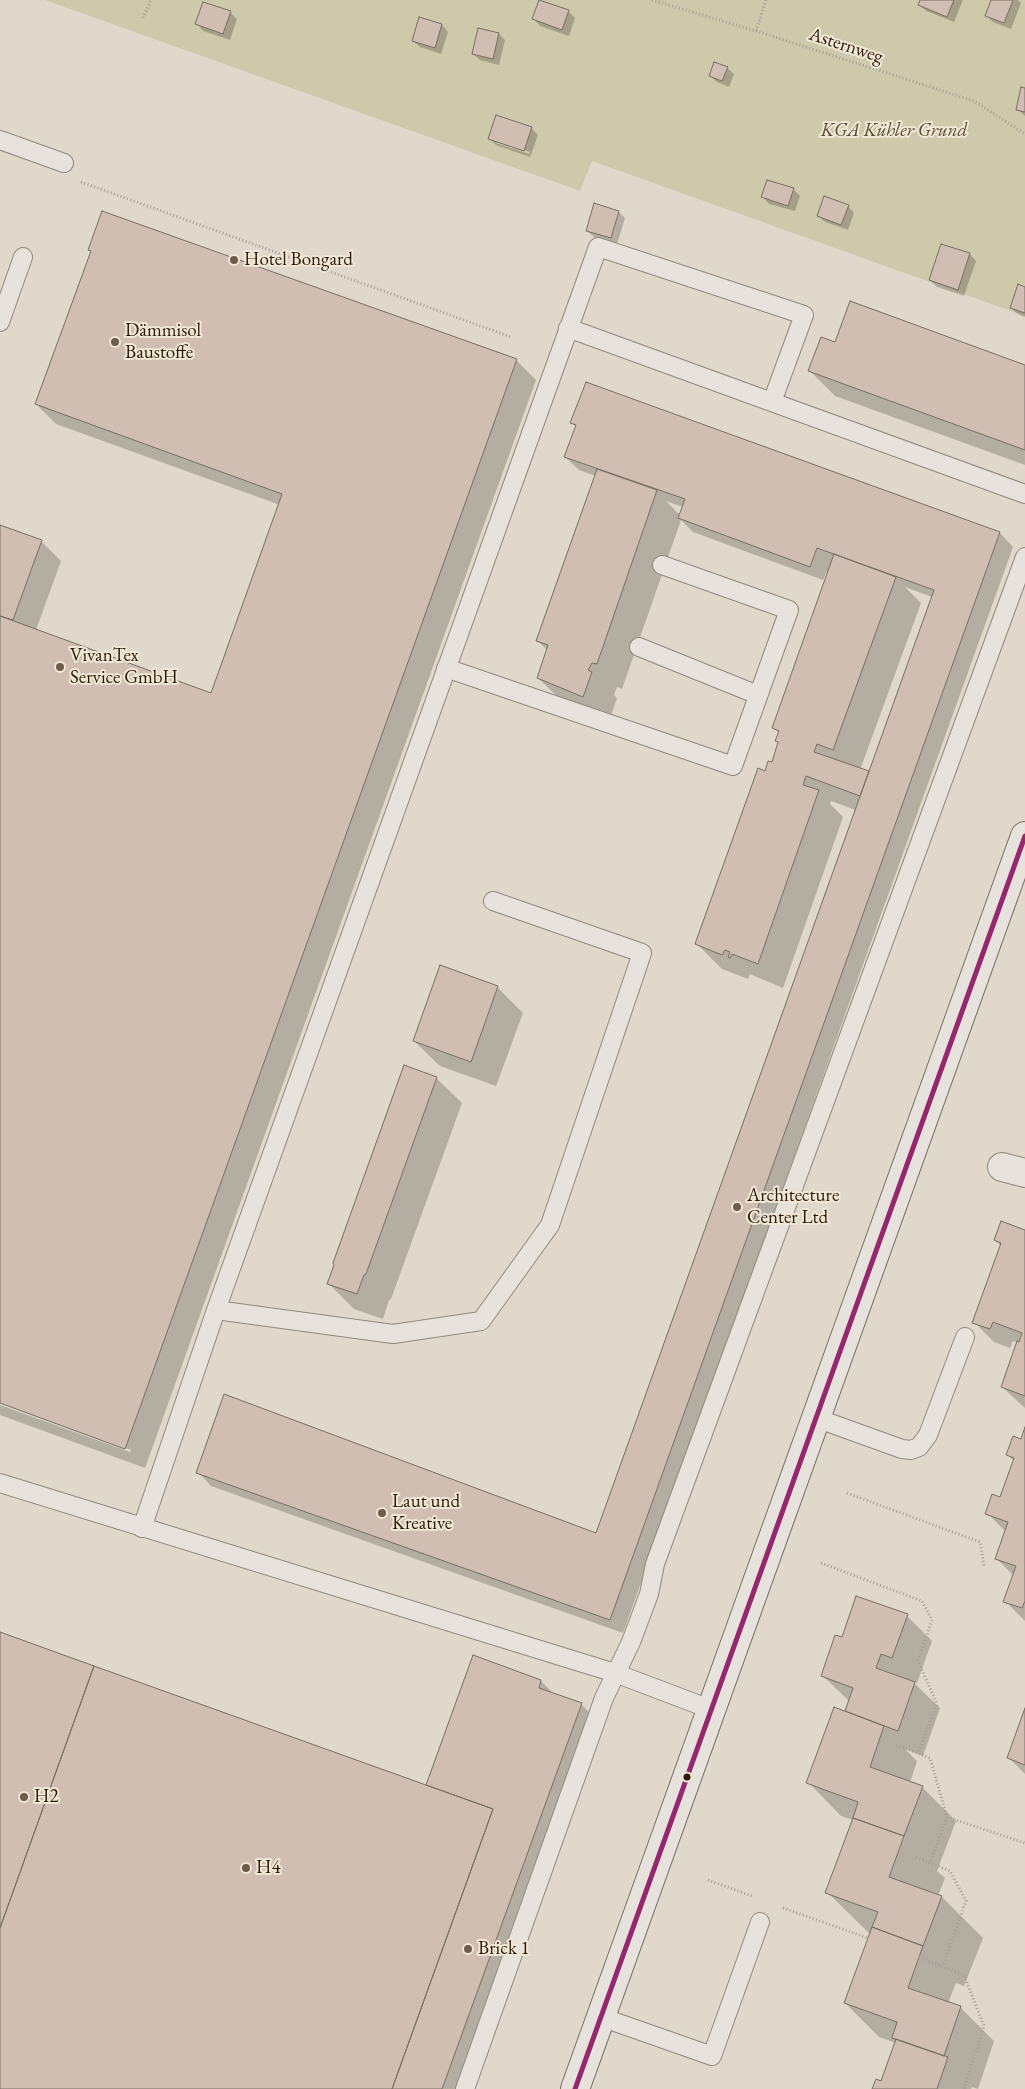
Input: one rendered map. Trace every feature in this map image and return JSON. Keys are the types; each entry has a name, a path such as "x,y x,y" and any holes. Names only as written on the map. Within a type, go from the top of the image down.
{"main road":[{"path":"575,2089 1025,836"}],"lane":[{"path":"0,140 64,163"},
{"path":"142,1528 216,1310 598,247 804,315 772,402"},
{"path":"0,322 23,257"},
{"path":"568,328 1025,494"},
{"path":"465,2089 601,1707 615,1673 631,1642 649,1594 655,1564 1025,557"},
{"path":"446,668 733,766 789,610 662,566"},
{"path":"638,647 758,695"},
{"path":"216,1310 394,1334 481,1321 550,1225 642,953 493,901"},
{"path":"816,1418 902,1449 911,1450 919,1447 928,1436 965,1337"},
{"path":"0,1483 615,1673 710,1709"},
{"path":"601,2017 712,2056 760,1922"}],"path":[{"path":"143,18 151,0"},
{"name":"Asternweg","path":"652,0 756,31 974,101 1025,134"},
{"path":"756,31 766,0"},
{"path":"64,163 71,178 511,337"},
{"path":"847,1493 980,1542 984,1566"},
{"path":"821,1563 922,1600 932,1620 918,1661 937,1704 918,1754"},
{"path":"896,1745 930,1758 947,1817 930,1863"},
{"path":"947,1817 1025,1843"},
{"path":"916,1858 950,1871 966,1901 943,1966"},
{"path":"708,1880 756,1898"},
{"path":"782,1907 868,1938"},
{"path":"919,1957 964,1975 984,2026 964,2089"}],"green space":[{"name":"KGA Kühler Grund","path":"45,0 1025,0 1025,316 592,161 580,191"}],"building":[{"path":"539,0 569,10 562,30 532,19"},
{"path":"920,0 954,0 947,17 918,5"},
{"path":"991,0 1013,0 1004,23 985,16"},
{"path":"203,2 231,11 223,34 195,24"},
{"path":"419,17 442,24 435,48 412,41"},
{"path":"478,28 499,33 493,59 472,54"},
{"path":"714,62 728,67 722,81 709,76"},
{"path":"1021,87 1025,88 1025,112 1016,110"},
{"path":"496,115 532,127 524,151 488,139"},
{"path":"767,180 794,188 788,206 761,197"},
{"path":"824,196 849,205 841,225 817,216"},
{"path":"594,203 619,211 611,238 586,231"},
{"path":"102,211 517,359 125,1449 0,1403 0,616 211,693 282,494 35,404 91,251 88,250"},
{"path":"941,244 970,253 958,290 929,280"},
{"path":"1018,284 1025,287 1025,313 1010,308"},
{"path":"850,301 1025,365 1025,450 808,371 821,337 835,342"},
{"path":"586,382 1000,532 610,1620 196,1473 224,1394 596,1533 934,590 817,548 810,567 678,518 685,499 564,457 576,425 570,423"},
{"path":"597,469 657,490 597,664 592,663 588,670 592,672 583,697 537,678 548,645 536,641"},
{"path":"0,525 42,540 13,620 0,616"},
{"path":"834,554 896,577 833,750 817,744 814,752 869,771 860,796 806,776 803,785 819,790 758,964 732,954 730,958 728,957 730,952 725,950 722,955 695,944 758,768 765,771 768,761 772,762 778,742 775,741 779,731 772,728"},
{"path":"440,965 498,986 471,1062 413,1041"},
{"path":"404,1065 437,1077 366,1274 357,1294 327,1284"},
{"path":"1001,1221 1025,1230 1025,1396 1001,1387 1017,1341 1019,1342 1022,1333 993,1322 990,1329 972,1323 1001,1243 994,1240"},
{"path":"1025,1427 1025,1601 1022,1608 1003,1602 1016,1566 995,1559 1008,1522 985,1514 992,1494 1000,1497 1014,1458 1006,1455 1013,1436 1021,1439"},
{"path":"856,1596 908,1614 892,1658 881,1654 876,1668 915,1682 898,1731 845,1711 853,1688 821,1676 835,1635 842,1637"},
{"name":"H2","path":"0,1632 94,1666 0,1928"},
{"name":"Brick 1","path":"473,1655 541,1680 539,1688 582,1703 442,2089 392,2089 493,1809 426,1785"},
{"name":"H4","path":"94,1666 493,1809 392,2089 0,2089 0,1928"},
{"path":"834,1707 884,1726 870,1767 923,1786 904,1836 853,1818 858,1802 806,1783"},
{"path":"1025,1708 1025,1765 1007,1758"},
{"path":"853,1818 904,1836 889,1877 942,1896 923,1946 872,1927 878,1912 825,1893"},
{"path":"872,1927 923,1946 908,1988 961,2006 944,2056 892,2038 897,2022 844,2003"},
{"path":"896,2039 948,2057 937,2089 872,2089 876,2079 881,2081"}],"transit line":[{"path":"575,2089 1025,836"}],"place":[{"name":"Hotel Bongard","path":"234,260"},
{"name":"Dämmisol Baustoffe","path":"115,342"},
{"name":"VivanTex Service GmbH","path":"60,667"},
{"name":"Architecture Center Ltd","path":"737,1207"},
{"name":"Laut und Kreative","path":"382,1513"},
{"name":"H2","path":"24,1797"},
{"name":"H4","path":"246,1868"},
{"name":"Brick 1","path":"468,1949"}]}
